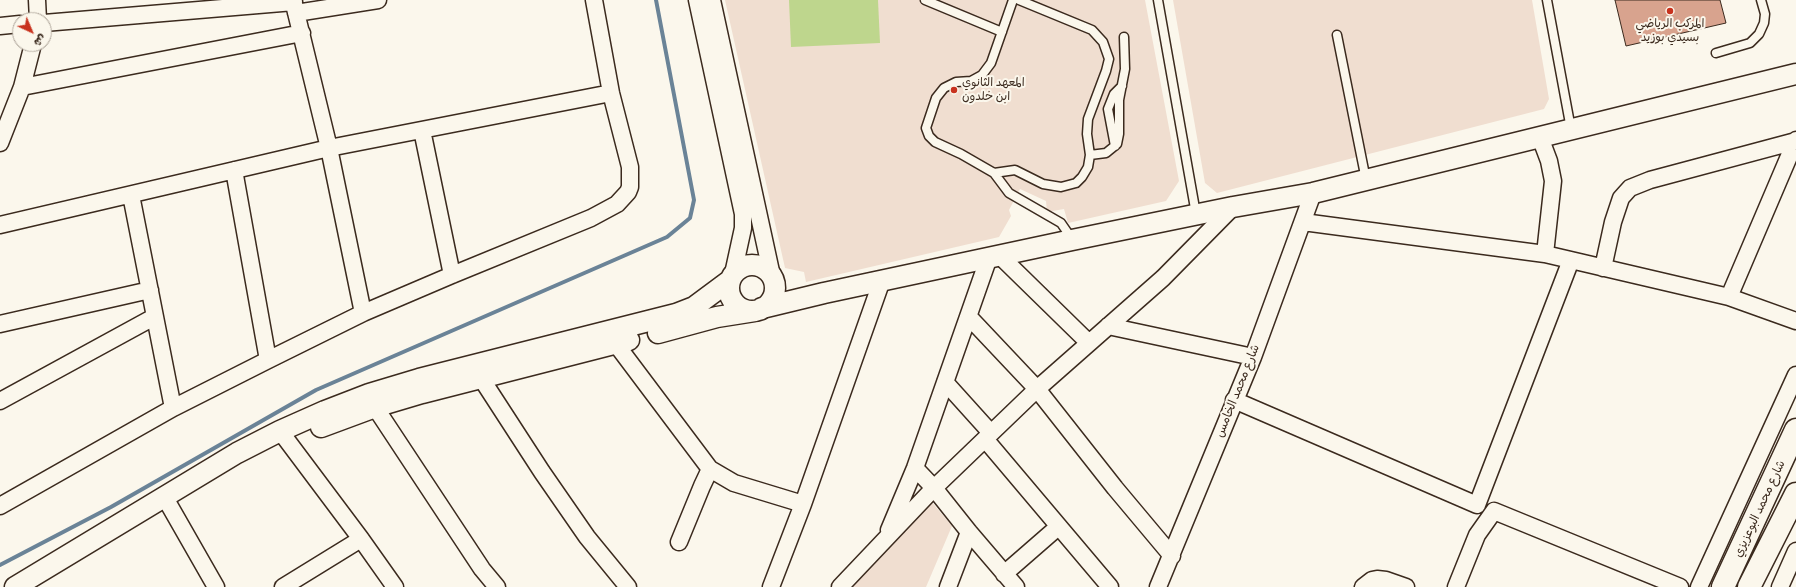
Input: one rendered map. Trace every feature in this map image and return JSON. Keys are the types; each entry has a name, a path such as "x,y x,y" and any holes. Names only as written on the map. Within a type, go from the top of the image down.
{"main road":[{"name":"شارع محمد البوعزيزي","path":"1723,587 1796,430"},
{"name":"شارع محمد البوعزيزي","path":"1749,587 1796,494"}],"street":[{"path":"37,0 38,12"},
{"path":"52,22 378,0"},
{"path":"0,506 173,408 362,313 591,218 614,206 624,197 630,187 630,167 611,93 594,0"},
{"path":"697,0 743,208 743,228 728,288 734,303 740,308 747,310 759,309 768,304 774,292 772,277 712,0"},
{"path":"295,5 330,148 362,313"},
{"path":"0,26 12,25"},
{"path":"22,87 302,33"},
{"path":"0,142 22,87 31,52"},
{"path":"478,372 616,344 717,317 759,309 882,280 1233,207 1313,193 1796,74"},
{"path":"0,225 330,148 611,93"},
{"path":"422,130 452,275"},
{"path":"1540,137 1549,161 1553,181 1544,254"},
{"path":"1603,268 1613,222 1621,198 1630,188 1650,180 1796,141"},
{"path":"1729,298 1796,141"},
{"path":"234,170 268,360"},
{"name":"شارع محمد الخامس","path":"1158,587 1253,357 1313,193"},
{"path":"131,194 173,408"},
{"path":"840,587 934,488 1037,389 1163,278 1233,207"},
{"path":"1303,222 1544,254 1729,298 1796,321"},
{"path":"885,539 915,468 969,317 994,256"},
{"path":"994,256 1089,343"},
{"path":"1477,505 1571,260"},
{"path":"40,587 237,453 283,436 324,411 372,401 478,372 676,314 694,307 746,265 753,264 760,266 786,288 793,291 824,293"},
{"path":"771,587 803,504 882,280"},
{"path":"0,324 150,290"},
{"path":"0,401 154,317"},
{"path":"969,317 1037,389 1115,488 1172,556"},
{"path":"1108,326 1253,357"},
{"path":"616,344 710,470 734,483 803,504"},
{"path":"478,372 542,472 587,537 628,587"},
{"path":"1699,587 1796,374"},
{"path":"946,382 1058,527 1110,587"},
{"path":"1234,400 1477,505 1680,587"},
{"path":"372,401 482,569 497,587"},
{"path":"1775,421 1796,430"},
{"path":"283,436 361,539 395,587"},
{"path":"915,468 934,488 1016,587"},
{"path":"679,542 710,470"},
{"path":"15,587 167,502"},
{"path":"167,502 216,587"},
{"path":"1456,587 1477,535 1494,511"},
{"path":"1004,574 1058,527"},
{"path":"948,587 969,532"},
{"path":"283,587 361,539"},
{"path":"1780,587 1796,551"},
{"path":"1363,587 1367,582 1377,579 1386,580 1406,587"}],"lane":[{"path":"925,0 1002,32"},
{"path":"1013,0 991,63 982,75 971,82 956,82 944,88 936,98 926,128 929,136 935,142 962,154 994,173 1009,193 1062,223 1072,240"},
{"path":"994,173 1015,170 1043,184 1061,187 1076,183 1088,167 1090,156 1087,134 1088,119 1109,59 1103,42 1092,30 1019,0"},
{"path":"1158,0 1196,215"},
{"path":"1547,0 1571,129"},
{"path":"1716,53 1750,43 1759,34 1764,24 1765,14 1761,0"},
{"path":"1337,35 1366,180"},
{"path":"1090,156 1106,153 1115,146 1108,109 1114,94 1122,85 1125,69 1124,37"}],"shaded area":[{"name":"المعهد الثانوي ابن خلدون","path":"725,0 1145,0 1179,181 1166,201 1068,223 1064,209 1047,212 1046,201 1020,189 1009,210 1011,216 999,237 806,282 804,272 785,268"},
{"path":"1173,0 1532,0 1549,99 1544,109 1217,193 1205,183"},
{"path":"930,500 952,526 926,587 844,587"}],"green space":[{"path":"789,0 878,0 880,43 791,47"}],"building":[{"name":"المركب الرياضي بسيدي بوزيد","path":"1615,0 1720,0 1726,23 1626,46"}],"waterway":[{"path":"0,565 111,507 316,390 667,237 690,218 694,200 656,0"}],"place":[{"name":"المركب الرياضي بسيدي بوزيد","path":"1670,11"},
{"name":"المعهد الثانوي ابن خلدون","path":"954,90"}]}
